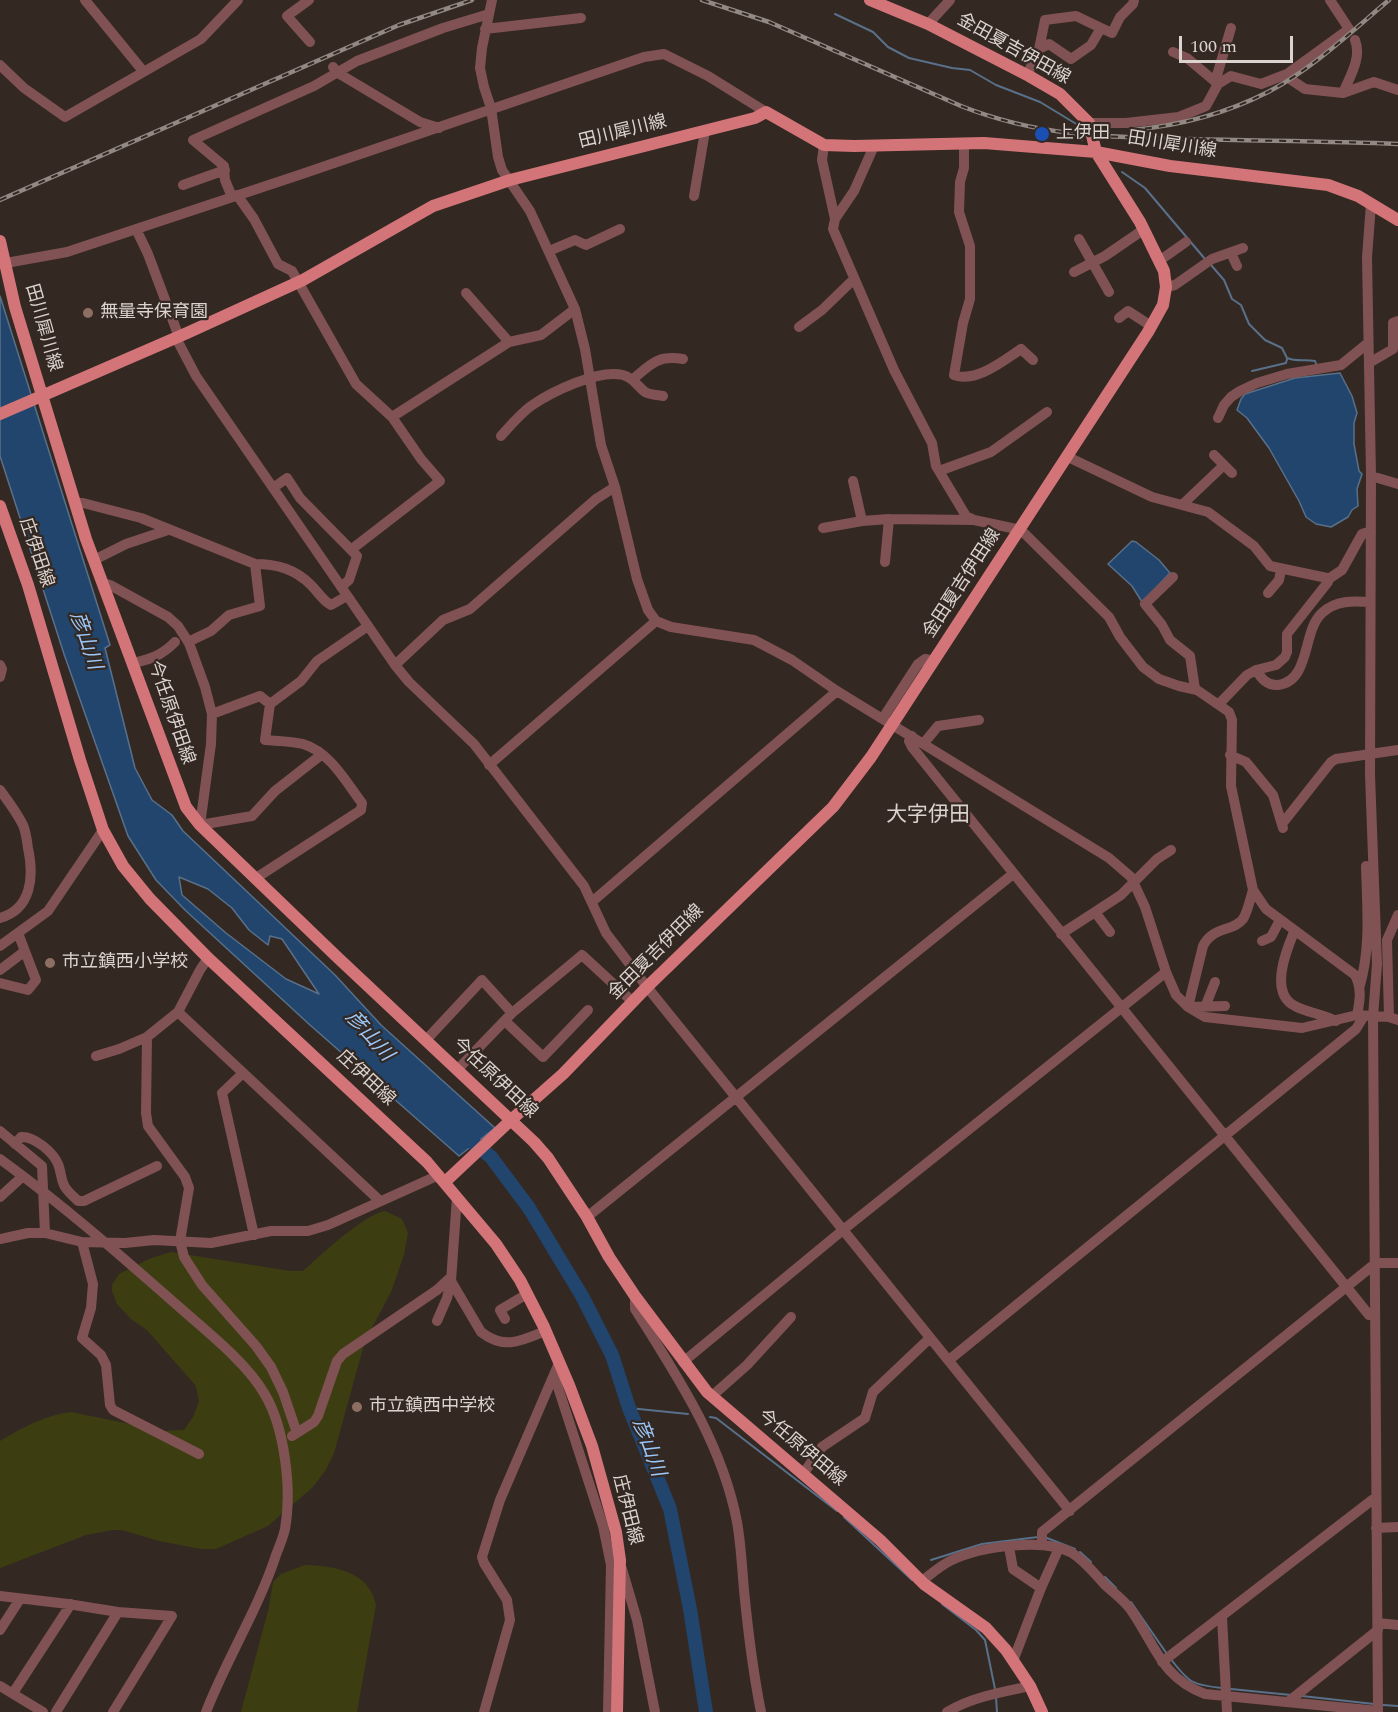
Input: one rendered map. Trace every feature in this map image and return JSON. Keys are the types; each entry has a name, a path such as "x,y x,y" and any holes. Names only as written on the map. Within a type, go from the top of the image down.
{"main road":[{"name":"金田夏吉伊田線","path":"870,0 928,24 1028,75 1060,94 1089,123"},
{"name":"田川犀川線","path":"0,242 15,307 44,397 298,282 432,207 510,180 754,118 766,112 824,145 984,143 1096,152 1170,166 1329,185 1358,196 1398,220"},
{"path":"1089,123 1096,152 1143,230 1164,271 1166,287"},
{"name":"金田夏吉伊田線","path":"445,1178 564,1074 647,987 833,807 871,757 888,721 934,662 1068,457 1151,326 1163,305 1166,287"},
{"path":"0,414 44,397"},
{"name":"今任原伊田線","path":"44,397 94,560 186,807 200,825 512,1120 548,1158 635,1296 683,1362 712,1396 880,1540 922,1581 986,1628 1006,1650 1030,1686 1042,1712"},
{"name":"庄伊田線","path":"0,506 5,535 28,585 80,760 104,830 123,866 143,891 208,958 445,1178 457,1197 496,1244 520,1280 545,1331 557,1369 592,1446 616,1532 620,1560 617,1712"}],"street":[{"path":"85,0 143,71"},
{"path":"0,65 24,88 65,117 201,39 238,0"},
{"path":"309,0 287,16 310,42"},
{"path":"492,0 485,29 480,68 491,108 498,157 502,170 530,211 575,309 601,445 615,488 637,579 648,610 656,621 671,627 754,640 792,660 837,691 1109,858 1131,877 1134,883 1145,907 1176,995 1188,1007 1205,1017 1302,1028 1365,1016 1393,1018 1387,940 1398,915"},
{"path":"928,24 950,0"},
{"path":"1028,75 1039,49 1045,20 1076,16 1112,33 1120,17 1134,0"},
{"path":"1217,83 1231,76 1261,84 1287,74 1349,29 1330,0"},
{"path":"352,549 440,481 421,459 392,417 356,384 292,271 278,264 254,219 234,196 225,180 224,166 193,140 314,86 335,70 443,28 489,14"},
{"path":"485,29 581,18"},
{"path":"1039,49 1049,44 1071,59 1091,45 1101,28"},
{"path":"1089,123 1126,123 1179,117 1206,106 1217,83 1231,28"},
{"path":"1343,93 1356,62 1358,49 1355,40"},
{"path":"1173,52 1187,58 1217,83"},
{"path":"6,263 67,252 439,128 491,108 658,54 664,54 708,76 766,112"},
{"path":"335,70 420,122 439,128"},
{"path":"1287,74 1290,79 1305,89 1343,93 1374,82 1398,90"},
{"path":"693,196 705,130"},
{"path":"964,144 959,213 970,246 970,299 963,323 954,375 963,378 993,368 1021,349 1033,360"},
{"path":"824,145 822,160 835,219 833,229 894,370 932,443 936,466 966,516 974,520"},
{"path":"835,219 855,191 874,146"},
{"path":"183,185 225,170"},
{"path":"1042,1540 1073,1554 1130,1608 1188,1688 1205,1694 1226,1691 1378,1711 1376,1263 1365,1016 1360,985 1365,969 1367,944 1371,476 1367,257 1371,204"},
{"path":"136,229 148,254 177,337 196,376 395,664 409,682 474,744 584,886 606,933 647,987 1070,1511"},
{"path":"549,251 575,240 586,245 620,229"},
{"path":"1074,272 1143,230"},
{"path":"1079,239 1109,292"},
{"path":"1159,261 1186,242"},
{"path":"1166,287 1175,285 1208,262 1242,249"},
{"path":"1231,253 1237,266"},
{"path":"799,327 822,310 854,279"},
{"path":"466,293 509,342"},
{"path":"392,417 509,342 541,335 575,309"},
{"path":"1119,318 1128,311 1151,326"},
{"path":"1369,363 1396,352 1393,323 1398,321"},
{"path":"1218,418 1224,405 1240,391 1272,378 1341,365 1368,343"},
{"path":"633,379 650,364 668,357 683,359"},
{"path":"501,436 529,407 573,383 590,378 615,374 633,379 646,393 663,396"},
{"path":"939,471 991,452 1047,412"},
{"path":"1183,504 1228,469 1214,455"},
{"path":"1068,457 1152,497 1208,512 1254,546 1270,566 1327,578 1327,580"},
{"path":"1371,476 1398,484"},
{"path":"75,503 131,515 255,564 272,564 300,574 328,604 335,604 344,591 357,556 300,498 287,478 273,488"},
{"path":"853,482 862,521"},
{"path":"395,664 443,620 470,609 597,499 615,488"},
{"path":"885,562 889,519"},
{"path":"822,528 889,519 974,520 1021,530 1109,617 1120,638 1143,667 1159,679 1195,689 1229,712 1232,720 1231,786 1253,890 1266,909 1294,932 1346,967 1355,975 1360,985"},
{"path":"94,560 126,544 168,530"},
{"path":"1219,704 1247,675 1276,665 1285,657 1287,634 1328,582 1327,580 1342,570 1362,534 1371,531"},
{"path":"188,642 210,631 229,615 260,606 255,564"},
{"path":"1268,593 1279,580 1281,570"},
{"path":"1173,577 1145,604 1162,625 1170,640 1190,656 1195,689"},
{"path":"103,584 110,585 168,617 178,626 188,642 205,687 212,714 211,744 200,825 252,816 275,791 321,754"},
{"path":"1256,670 1263,680 1271,685 1280,685 1292,679 1298,672 1316,622 1322,613 1346,600 1370,602"},
{"path":"489,765 656,621"},
{"path":"256,878 361,810 362,803 348,781 321,754 304,744 265,740 270,704 301,681 318,661 368,626"},
{"path":"134,663 153,659 164,653 175,642"},
{"path":"0,665 2,669 0,677"},
{"path":"592,901 837,691"},
{"path":"212,714 260,696 270,704"},
{"path":"924,743 938,726 979,720"},
{"path":"912,736 909,741 912,747 1013,874 1369,1316 1375,1315"},
{"path":"1230,755 1246,762 1273,795 1282,826 1331,762 1336,759 1398,750"},
{"path":"949,1360 1356,1029 1365,1016 1377,964 1367,754"},
{"path":"0,790 13,807 24,828 32,878 23,903 7,916 0,918"},
{"path":"0,946 48,911 104,830"},
{"path":"1061,934 1134,883 1157,860 1171,850"},
{"path":"587,1217 1013,874"},
{"path":"1188,1007 1206,939 1213,933 1237,924 1242,919 1253,890"},
{"path":"1095,912 1110,932"},
{"path":"1262,941 1271,937 1280,920"},
{"path":"1294,932 1281,970 1286,997 1296,1007 1336,1020"},
{"path":"0,983 28,990 36,980 18,933"},
{"path":"0,970 25,951"},
{"path":"458,1069 508,1017 582,955 633,1002"},
{"path":"96,1056 147,1037 178,1012 208,958"},
{"path":"683,1362 843,1230 1166,972"},
{"path":"426,1040 482,980 508,1017 543,1057 588,1010"},
{"path":"1205,1007 1215,982"},
{"path":"1188,1007 1225,1006"},
{"path":"178,1012 380,1201"},
{"path":"147,1037 146,1113 148,1126 184,1177 189,1188 180,1241 184,1257 197,1279 256,1346 271,1367 283,1392 297,1433"},
{"path":"243,1073 222,1093 254,1235"},
{"path":"0,1131 42,1166 45,1233"},
{"path":"15,1144 21,1137 26,1136 54,1156 64,1186 78,1201 84,1201 157,1166"},
{"path":"0,1159 135,1268 239,1362 264,1391 274,1413 282,1443 287,1477 285,1529 266,1586 206,1712"},
{"path":"0,1197 23,1176"},
{"path":"0,1239 28,1233 45,1233 82,1242 124,1243 154,1240 211,1243 271,1232 308,1231 328,1225 380,1201 445,1178"},
{"path":"437,1321 447,1298 451,1279 457,1197"},
{"path":"82,1242 93,1284 91,1308 82,1338 101,1355 106,1365 110,1405 113,1410 199,1454"},
{"path":"922,1581 948,1561 963,1555 1042,1540 1070,1511 1376,1263 1398,1263"},
{"path":"282,1443 314,1422 337,1361 343,1354 451,1279"},
{"path":"451,1279 481,1332 488,1338 506,1343 518,1343 545,1331"},
{"path":"505,1319 500,1310 527,1294"},
{"path":"635,1296 635,1309 688,1395 715,1449 729,1491 737,1523 754,1675 761,1712"},
{"path":"712,1396 747,1365 791,1317"},
{"path":"803,1474 822,1446 865,1418 873,1392 930,1338"},
{"path":"484,1712 510,1620 507,1600 482,1557 500,1500 557,1369"},
{"path":"557,1369 603,1526 611,1565 608,1712"},
{"path":"1167,1658 1376,1497"},
{"path":"1376,1528 1398,1527"},
{"path":"1009,1547 1013,1569 1041,1588"},
{"path":"1013,1661 1059,1548"},
{"path":"620,1560 637,1620 655,1712"},
{"path":"0,1596 118,1612 172,1616 113,1712"},
{"path":"0,1630 20,1599"},
{"path":"13,1693 71,1604"},
{"path":"56,1712 118,1612"},
{"path":"1222,1617 1227,1712"},
{"path":"1289,1701 1378,1626 1398,1625"},
{"path":"0,1686 43,1712"},
{"path":"947,1712 958,1705 988,1695 1030,1686"}],"shaded area":[{"path":"385,1211 402,1219 408,1233 404,1255 391,1292 365,1341 334,1453 325,1471 313,1487 268,1526 216,1549 201,1549 159,1541 122,1530 112,1530 86,1535 0,1568 0,1441 34,1423 71,1412 164,1431 184,1430 193,1417 199,1402 196,1386 147,1330 131,1319 117,1304 112,1285 119,1274 149,1259 171,1252 290,1271 303,1271 354,1228"},
{"path":"305,1565 339,1569 358,1578 372,1594 376,1605 357,1712 241,1712 269,1607 273,1582 281,1574"}],"water":[{"path":"0,296 110,645 105,648 135,768 152,800 172,815 183,831 335,975 381,1025 495,1128 459,1156 310,1025 185,910 156,880 128,836 64,654 0,456","holes":["179,877 208,889 232,908 249,930 268,945 270,936 282,939 319,994 286,979 226,933 182,895"]},
{"path":"1340,373 1352,396 1357,413 1354,423 1354,444 1359,471 1362,474 1357,489 1358,506 1348,517 1331,527 1316,524 1306,517 1269,448 1247,418 1237,410 1245,394 1295,378"},
{"path":"1132,541 1159,560 1170,573 1142,602 1132,586 1108,564"}],"waterway":[{"path":"835,14 873,32 888,47 909,58 970,70 996,85 1040,102 1078,125 1082,140"},
{"path":"1122,172 1145,188 1205,259"},
{"path":"1211,265 1224,280 1232,299 1241,305 1249,324 1265,340 1282,348 1287,358 1315,361 1317,366"},
{"path":"1252,371 1286,363 1287,359"},
{"name":"彦山川","path":"472,1142 491,1157 529,1208 582,1296 612,1355 629,1408 670,1509 690,1609 706,1712"},
{"path":"629,1408 688,1414"},
{"path":"710,1417 716,1418 837,1511"},
{"path":"844,1517 912,1580"},
{"path":"931,1560 982,1544 1038,1537"},
{"path":"1047,1538 1075,1549"},
{"path":"1080,1552 1091,1562"},
{"path":"1105,1577 1116,1588"},
{"path":"1131,1602 1167,1654"},
{"path":"942,1604 976,1630 985,1640 995,1689"},
{"path":"1170,1658 1187,1678 1197,1684 1222,1688"},
{"path":"1231,1689 1291,1695"},
{"path":"1302,1696 1374,1704"},
{"path":"996,1697 997,1712"},
{"path":"1383,1705 1398,1706"}],"railway":[{"path":"0,200 399,25 472,0"},
{"path":"702,0 769,22 961,106 1018,124 1046,130 1101,136 1398,144"},
{"path":"1131,130 1201,118 1235,107 1268,92 1316,61 1389,0"}],"place":[{"name":"上伊田","path":"1042,134"},
{"name":"無量寺保育園","path":"88,313"},
{"name":"市立鎮西小学校","path":"50,963"},
{"name":"市立鎮西中学校","path":"357,1407"}],"district":[{"name":"大字伊田","path":"928,817"}]}
